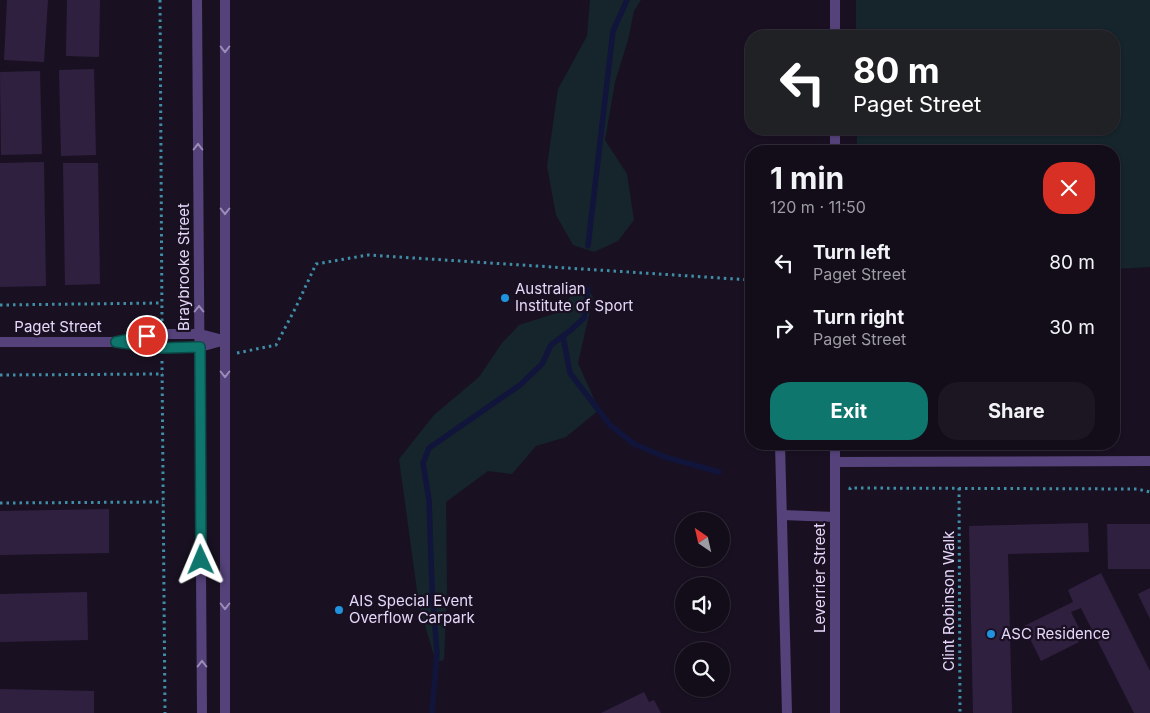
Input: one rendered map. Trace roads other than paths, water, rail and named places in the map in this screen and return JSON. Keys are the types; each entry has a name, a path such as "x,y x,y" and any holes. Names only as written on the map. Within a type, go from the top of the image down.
{"street":[{"name":"Braybrooke Street","path":"197,0 202,713"},
{"path":"225,0 225,713"},
{"path":"835,0 835,30"},
{"name":"Paget Street","path":"116,342 162,334 200,334 225,340"},
{"name":"Paget Street","path":"0,342 116,342 162,348 200,347 225,340"},
{"path":"780,450 787,713"},
{"name":"Leverrier Street","path":"835,450 835,713"},
{"path":"835,462 1150,462"},
{"path":"782,515 835,518"}],"waterway":[{"path":"588,246 613,31 627,0"},
{"path":"432,713 437,653 432,587 429,500 423,463 429,448 520,385 542,364 551,345 584,318 588,289"},
{"path":"563,336 570,373 610,425 634,444 665,457 719,472"}],"place":[{"name":"Australian Institute of Sport","path":"505,298"},
{"name":"AIS Special Event Overflow Carpark","path":"339,610"},
{"name":"ASC Residence","path":"991,634"}]}
